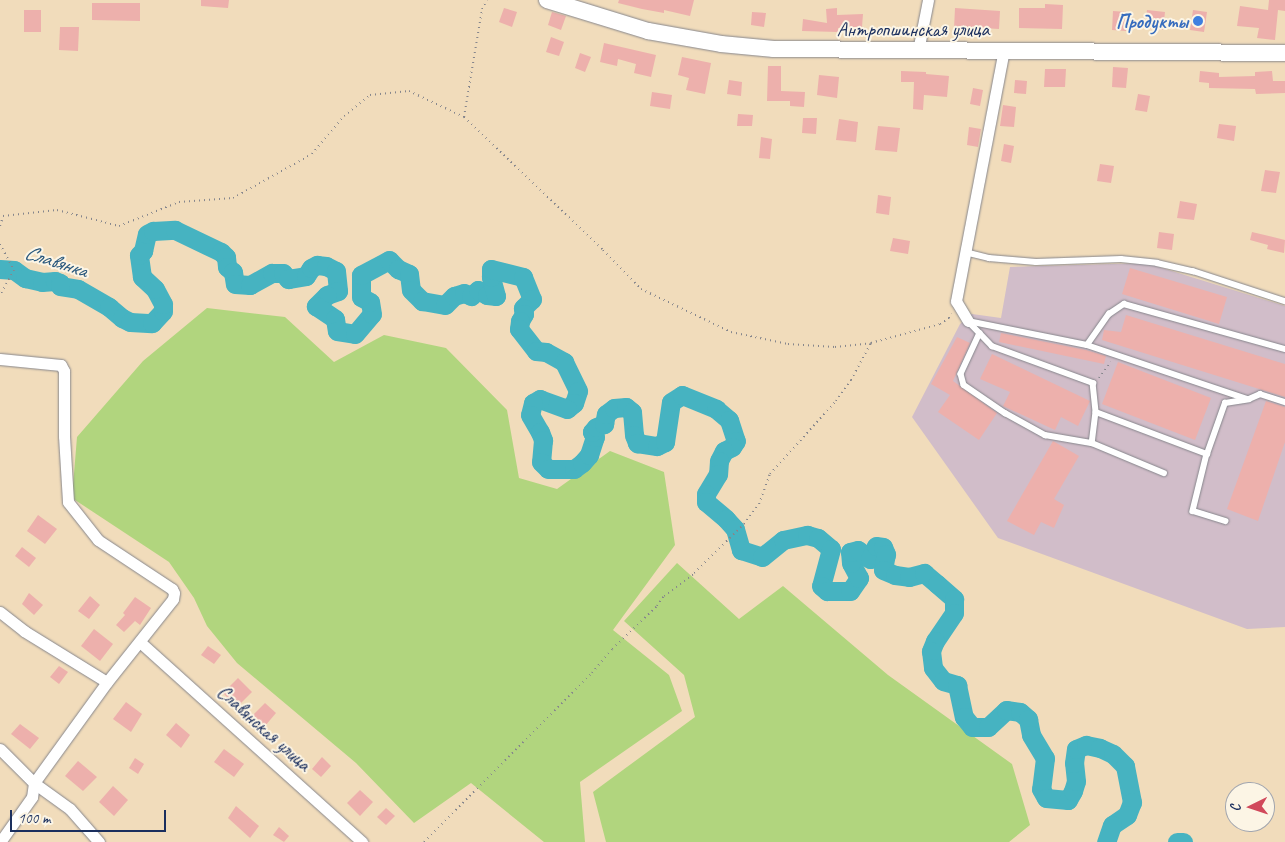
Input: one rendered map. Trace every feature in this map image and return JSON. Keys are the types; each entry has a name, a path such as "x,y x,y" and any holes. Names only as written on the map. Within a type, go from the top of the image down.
{"street":[{"name":"Антропшинская улица","path":"547,0 648,31 721,44 774,48 918,51 1285,53"},
{"path":"918,51 928,0"},
{"path":"968,321 956,300 1004,50"},
{"path":"0,359 61,365 64,370 64,436 68,502 98,540 172,588 174,594 173,599 107,682 34,783 32,796 0,842"},
{"path":"0,612 24,631 107,682"},
{"name":"Славянская улица","path":"140,642 362,842"},
{"path":"0,749 34,783 70,809 99,842"}],"lane":[{"path":"965,252 989,258 1036,262 1121,259 1157,263 1193,270 1285,301"},
{"path":"1087,345 1109,314 1124,304 1285,349"},
{"path":"968,321 992,346 1093,382 1096,412 1092,443"},
{"path":"968,321 1114,352 1249,399"},
{"path":"980,333 961,374 964,385 1005,413 1045,435 1092,443 1164,473"},
{"path":"1226,521 1193,511 1206,454 1225,404 1249,399 1260,394 1285,402"},
{"path":"1096,412 1206,454"}],"path":[{"path":"464,117 482,9 487,0"},
{"path":"0,226 2,216 57,210 119,226 179,202 233,198 312,154 344,116 370,95 409,91 464,117 603,250 640,289 731,332 788,344 834,347 871,343 940,324 949,318 956,300"},
{"path":"0,244 14,270 0,294"},
{"path":"424,842 592,673 606,655 657,606 664,596 694,573 741,526 759,504 770,474 836,401 851,380 871,343"},
{"path":"1093,382 1104,373 1112,360 1114,352"}],"shaded area":[{"path":"1146,263 1285,306 1285,627 1247,629 998,538 912,417 960,324 972,314 1001,318 1010,267"}],"green space":[{"path":"207,308 285,317 334,362 384,335 446,348 507,410 519,478 557,489 610,451 664,472 675,545 613,630 669,675 682,711 580,782 585,842 544,842 471,783 414,823 356,763 237,663 207,626 194,598 169,562 72,498 77,437 143,361"},
{"path":"677,563 739,619 783,586 888,675 1012,764 1030,825 1009,842 606,842 593,792 695,717 684,675 624,621"}],"building":[{"path":"201,0 229,0 228,8 201,6"},
{"path":"619,0 694,0 690,16 664,10 664,13 642,9 618,3"},
{"path":"1269,0 1285,0 1285,11 1278,10 1275,40 1257,38 1259,28 1237,26 1240,6 1268,10"},
{"path":"92,3 140,3 140,21 92,20"},
{"path":"1045,4 1063,5 1062,29 1019,28 1019,8 1045,8"},
{"path":"504,8 517,12 512,27 499,22"},
{"path":"837,8 837,15 863,14 862,27 838,28 838,32 802,31 803,19 827,23 826,9"},
{"path":"955,8 1000,11 999,29 967,27 967,30 954,29"},
{"path":"24,10 41,10 41,32 24,32"},
{"path":"1147,10 1165,12 1163,30 1145,28"},
{"name":"Продукты","path":"1193,10 1207,12 1204,32 1190,30"},
{"path":"1113,11 1127,12 1126,31 1112,30"},
{"path":"552,12 566,16 561,30 548,25"},
{"path":"752,12 766,13 764,27 751,25"},
{"path":"60,27 79,27 78,51 59,50"},
{"path":"551,37 564,42 559,56 546,52"},
{"path":"604,43 656,55 651,77 634,73 636,64 618,59 617,66 600,62"},
{"path":"580,53 591,57 585,72 575,68"},
{"path":"682,57 711,63 705,94 686,90 689,78 678,75"},
{"path":"768,66 781,66 781,91 805,92 804,107 790,106 790,101 767,101"},
{"path":"1113,67 1128,68 1126,88 1112,87"},
{"path":"1045,69 1066,69 1065,87 1044,87"},
{"path":"901,71 926,72 926,74 949,76 947,97 924,95 923,110 913,109 914,82 901,82"},
{"path":"1200,71 1219,73 1219,77 1255,76 1255,72 1272,71 1273,81 1285,81 1285,93 1256,94 1255,89 1209,88 1209,83 1199,82"},
{"path":"819,75 839,77 837,98 817,95"},
{"path":"729,80 742,82 741,96 727,94"},
{"path":"1015,80 1027,81 1026,94 1014,93"},
{"path":"973,88 983,90 980,106 970,104"},
{"path":"652,92 672,95 670,109 650,106"},
{"path":"1138,94 1150,96 1147,112 1135,110"},
{"path":"1003,105 1016,107 1014,127 1000,126"},
{"path":"738,114 753,115 752,126 737,126"},
{"path":"803,118 817,118 816,134 802,133"},
{"path":"839,119 858,122 856,142 836,140"},
{"path":"1219,124 1236,126 1234,141 1217,138"},
{"path":"878,126 900,128 897,152 875,150"},
{"path":"969,127 981,129 978,147 967,145"},
{"path":"761,137 772,139 770,159 759,158"},
{"path":"1004,144 1014,146 1011,163 1001,161"},
{"path":"1100,164 1114,166 1111,183 1097,181"},
{"path":"1265,170 1280,172 1276,193 1261,191"},
{"path":"878,195 891,197 889,215 876,213"},
{"path":"1180,201 1197,204 1194,220 1177,218"},
{"path":"1159,232 1174,234 1172,250 1157,248"},
{"path":"1252,232 1285,240 1284,253 1267,249 1268,245 1250,240"},
{"path":"893,238 910,241 908,254 890,251"},
{"path":"1130,268 1227,297 1219,324 1122,294"},
{"path":"1126,315 1285,364 1285,397 1102,340 1104,330 1121,332"},
{"path":"1001,333 1086,350 1106,356 1104,364 999,342"},
{"path":"957,337 970,343 953,381 997,413 979,440 938,412 950,395 931,384"},
{"path":"992,354 1090,401 1078,426 1061,417 1055,430 1003,406 1010,392 980,379"},
{"path":"1118,362 1211,398 1195,440 1102,404"},
{"path":"1266,401 1285,407 1285,442 1258,521 1227,509"},
{"path":"1053,441 1079,456 1054,499 1064,505 1054,528 1041,522 1034,535 1007,521"},
{"path":"38,515 57,529 45,544 27,531"},
{"path":"22,547 36,558 29,567 15,556"},
{"path":"29,593 43,605 34,615 22,604"},
{"path":"90,596 100,605 89,619 78,611"},
{"path":"135,597 151,608 140,625 135,621 124,632 116,625 125,615 123,613"},
{"path":"94,629 113,644 100,661 81,646"},
{"path":"208,646 221,655 214,664 201,655"},
{"path":"59,666 68,672 59,684 50,677"},
{"path":"238,678 252,692 237,707 223,693"},
{"path":"126,702 142,714 131,732 113,719"},
{"path":"265,703 276,713 265,726 253,715"},
{"path":"176,723 190,735 181,748 166,735"},
{"path":"20,724 39,738 30,749 11,734"},
{"path":"224,749 244,764 234,777 214,762"},
{"path":"322,757 331,766 321,777 312,769"},
{"path":"135,758 144,764 138,774 129,768"},
{"path":"78,761 97,777 83,791 65,776"},
{"path":"113,786 128,800 114,816 99,802"},
{"path":"360,790 373,802 360,816 347,803"},
{"path":"236,806 259,826 250,838 228,818"},
{"path":"386,808 395,816 386,825 377,817"},
{"path":"279,827 289,836 284,842 273,835"}],"waterway":[{"name":"Славянка","path":"0,269 14,270 25,278 42,282 55,281 60,283 60,286 78,289 130,322 152,323 163,311 163,304 155,289 142,277 139,255 143,251 147,234 153,231 175,230 221,252 226,257 227,267 233,272 235,284 250,285 272,273 283,273 288,279 306,276 311,268 317,265 326,266 336,271 338,291 327,295 316,306 335,319 337,331 355,334 372,314 370,302 361,297 361,275 389,260 398,269 409,274 411,290 422,301 445,305 454,296 464,293 471,296 478,290 487,295 496,296 491,269 523,277 532,299 523,308 524,314 520,321 519,329 536,351 546,352 564,362 578,391 574,403 567,409 540,399 533,403 530,415 543,440 541,462 548,469 574,469 582,463 589,455 595,437 592,432 596,427 604,424 606,414 614,408 626,407 632,412 634,435 637,443 657,446 665,442 671,402 682,395 716,409 729,420 736,441 732,447 724,451 719,461 718,474 706,494 706,502 735,529 741,550 762,557 783,540 807,535 818,538 831,549 821,586 827,591 850,591 859,578 851,563 850,552 858,550 870,559 876,546 883,547 886,554 883,570 895,575 909,577 924,573 954,599 954,613 935,641 931,651 933,668 943,681 957,685 964,717 972,727 988,727 1006,710 1020,712 1028,719 1031,735 1045,758 1041,789 1046,798 1068,800 1076,781 1074,763 1076,749 1086,745 1100,748 1113,754 1125,766 1132,802 1127,815 1112,825 1106,842"},
{"name":"Славянка","path":"1177,842 1183,842"}],"place":[{"name":"Продукты","path":"1198,21"}]}
